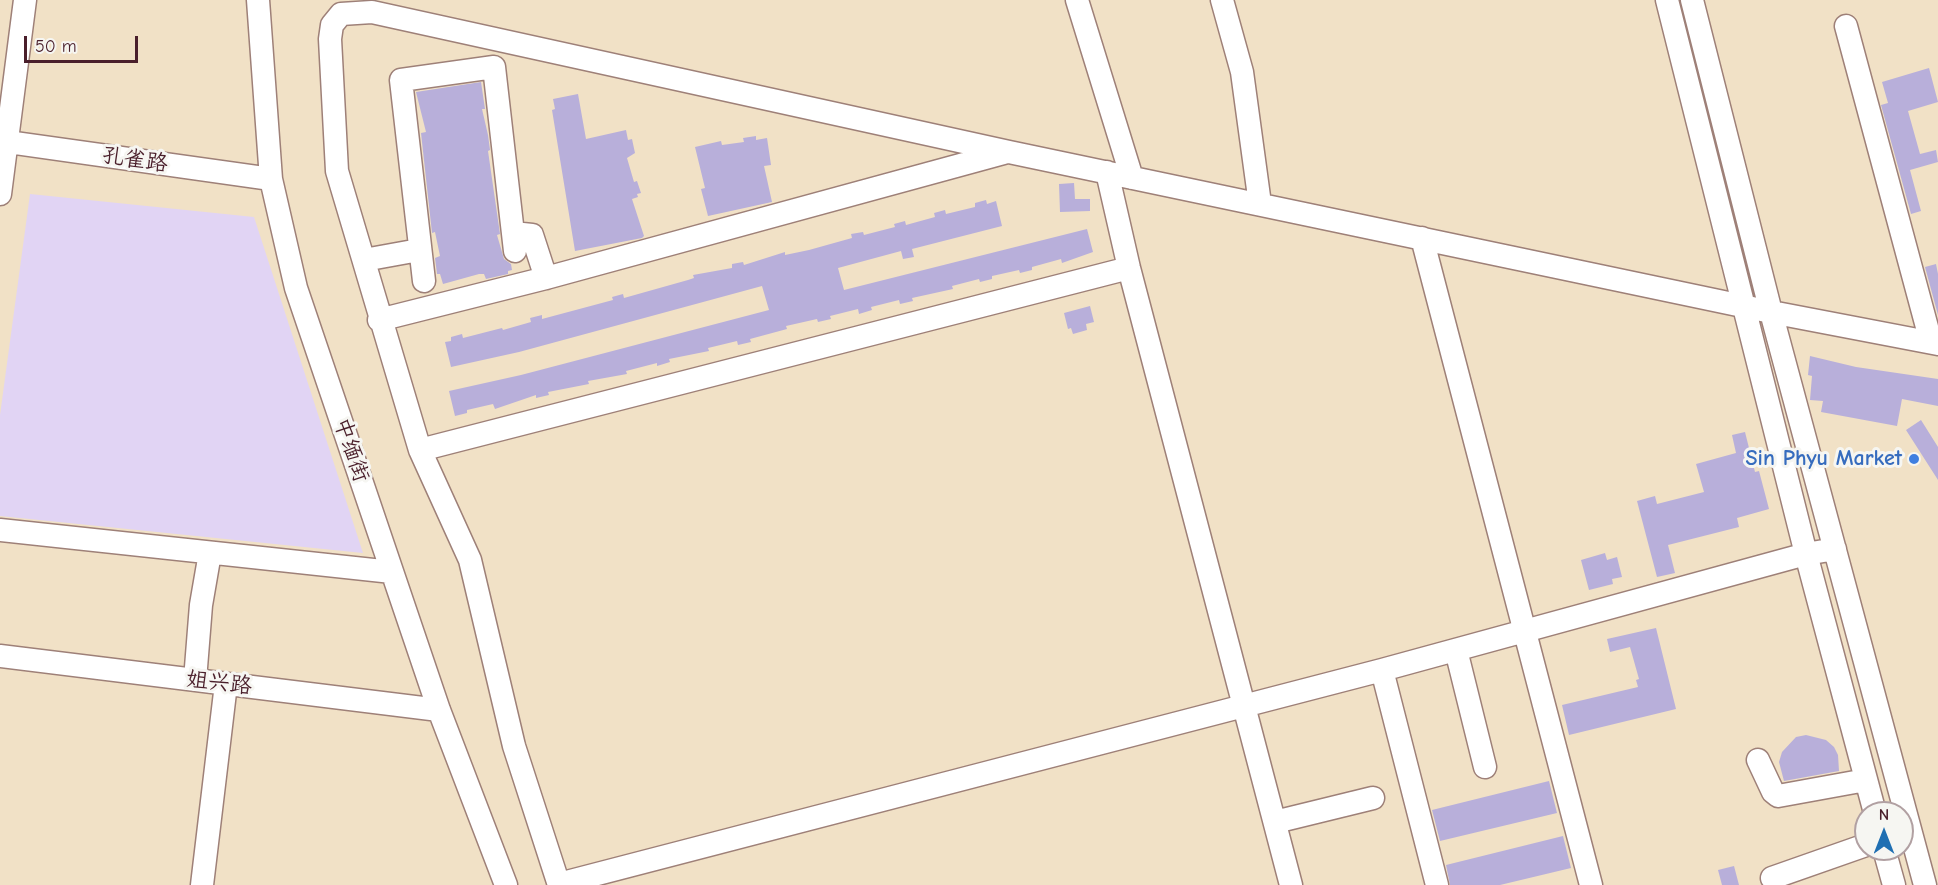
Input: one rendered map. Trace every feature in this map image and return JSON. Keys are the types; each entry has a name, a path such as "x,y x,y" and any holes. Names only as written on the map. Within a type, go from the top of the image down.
{"street":[{"path":"0,194 3,142 25,0"},
{"name":"中缅街","path":"258,0 271,179 296,288 439,710 506,885"},
{"path":"1077,0 1132,178"},
{"path":"1222,0 1242,72 1260,204"},
{"path":"1667,0 1806,554 1872,801"},
{"path":"1692,0 1771,312 1925,885"},
{"path":"1835,549 1806,554 1382,670 559,885 514,746 471,560 420,450 379,320 364,260 337,171 330,39 332,25 341,14 356,11 372,12 1009,152 1771,312 1935,343 1846,26"},
{"path":"424,281 401,80 494,68 514,242 532,235 546,278"},
{"name":"孔雀路","path":"3,142 271,179"},
{"path":"379,320 546,278 1009,152"},
{"path":"1107,172 1129,268 1291,885"},
{"path":"1422,238 1591,885"},
{"path":"364,260 419,250"},
{"path":"420,450 1129,268"},
{"path":"0,530 392,572"},
{"path":"195,680 201,605 210,553"},
{"path":"1456,650 1485,766"},
{"name":"姐兴路","path":"0,656 439,710"},
{"path":"1382,670 1437,885"},
{"path":"202,885 226,684"},
{"path":"1758,760 1773,792 1778,796 1864,773 1891,759"},
{"path":"1275,822 1373,798"},
{"path":"1772,878 1854,849"},
{"path":"1887,861 1894,885"}],"shaded area":[{"path":"30,194 254,217 363,553 0,516 0,415"}],"building":[{"path":"1929,68 1938,102 1908,111 1920,154 1936,150 1938,162 1910,170 1921,211 1911,214 1881,105 1888,103 1882,82"},
{"path":"481,82 485,109 482,109 488,135 490,150 488,151 500,234 497,235 504,259 511,264 512,270 508,271 508,274 486,279 484,274 479,274 443,284 440,274 437,274 435,258 440,256 435,232 432,233 421,133 426,132 416,92"},
{"path":"578,94 586,139 626,130 628,140 632,139 635,153 627,158 634,182 637,181 641,193 632,199 644,236 642,238 575,251 552,110 555,109 553,99"},
{"path":"756,136 756,140 767,138 771,165 764,166 772,202 708,216 701,189 705,188 695,147 721,141 722,145 744,142 743,138"},
{"path":"1074,183 1075,199 1090,199 1090,211 1060,212 1059,184"},
{"path":"986,200 987,204 996,201 1002,226 912,249 914,257 903,259 901,251 838,268 844,290 1087,229 1093,252 1062,263 1061,259 1032,267 1032,270 1020,273 1019,270 992,276 992,279 980,282 979,279 952,286 953,289 912,298 913,301 900,304 899,300 871,307 872,310 859,314 858,309 830,316 831,319 818,322 817,319 786,326 787,329 750,339 751,342 738,345 737,341 708,348 709,351 669,359 670,362 657,366 657,363 626,371 627,374 588,381 589,384 548,392 549,395 536,398 536,395 495,409 493,404 467,410 467,413 455,416 449,391 521,375 769,310 762,286 519,352 451,367 445,342 451,341 451,337 462,334 463,338 502,328 503,330 531,322 530,318 542,315 542,319 613,300 612,297 623,294 624,298 694,278 693,275 732,268 732,264 743,262 744,265 785,252 785,255 809,250 852,238 851,234 863,232 864,235 895,227 894,224 905,221 906,225 935,217 934,213 945,210 946,214 975,207 975,203"},
{"path":"1936,264 1938,274 1938,315 1925,267"},
{"path":"1090,306 1094,322 1086,324 1087,330 1073,334 1071,328 1068,329 1064,313"},
{"path":"1810,356 1856,367 1938,379 1938,406 1902,399 1897,426 1821,412 1823,401 1810,400 1812,376 1808,375"},
{"path":"1921,420 1938,447 1938,480 1906,430"},
{"path":"1745,432 1755,472 1759,471 1769,509 1737,518 1739,527 1668,545 1675,573 1657,577 1637,501 1655,496 1657,504 1704,492 1696,464 1736,453 1732,435"},
{"path":"1605,553 1607,560 1617,557 1622,577 1612,579 1613,584 1589,590 1581,560"},
{"path":"1656,628 1676,709 1569,735 1562,705 1638,687 1636,680 1639,679 1630,647 1610,652 1607,639"},
{"path":"1806,735 1826,740 1834,747 1838,755 1839,771 1784,781 1779,762 1782,752 1796,737"},
{"path":"1549,781 1557,813 1440,841 1432,810"},
{"path":"1563,836 1571,868 1500,885 1450,885 1446,865"},
{"path":"1734,866 1739,885 1722,885 1718,870"}],"place":[{"name":"Sin Phyu Market","path":"1914,459"}]}
